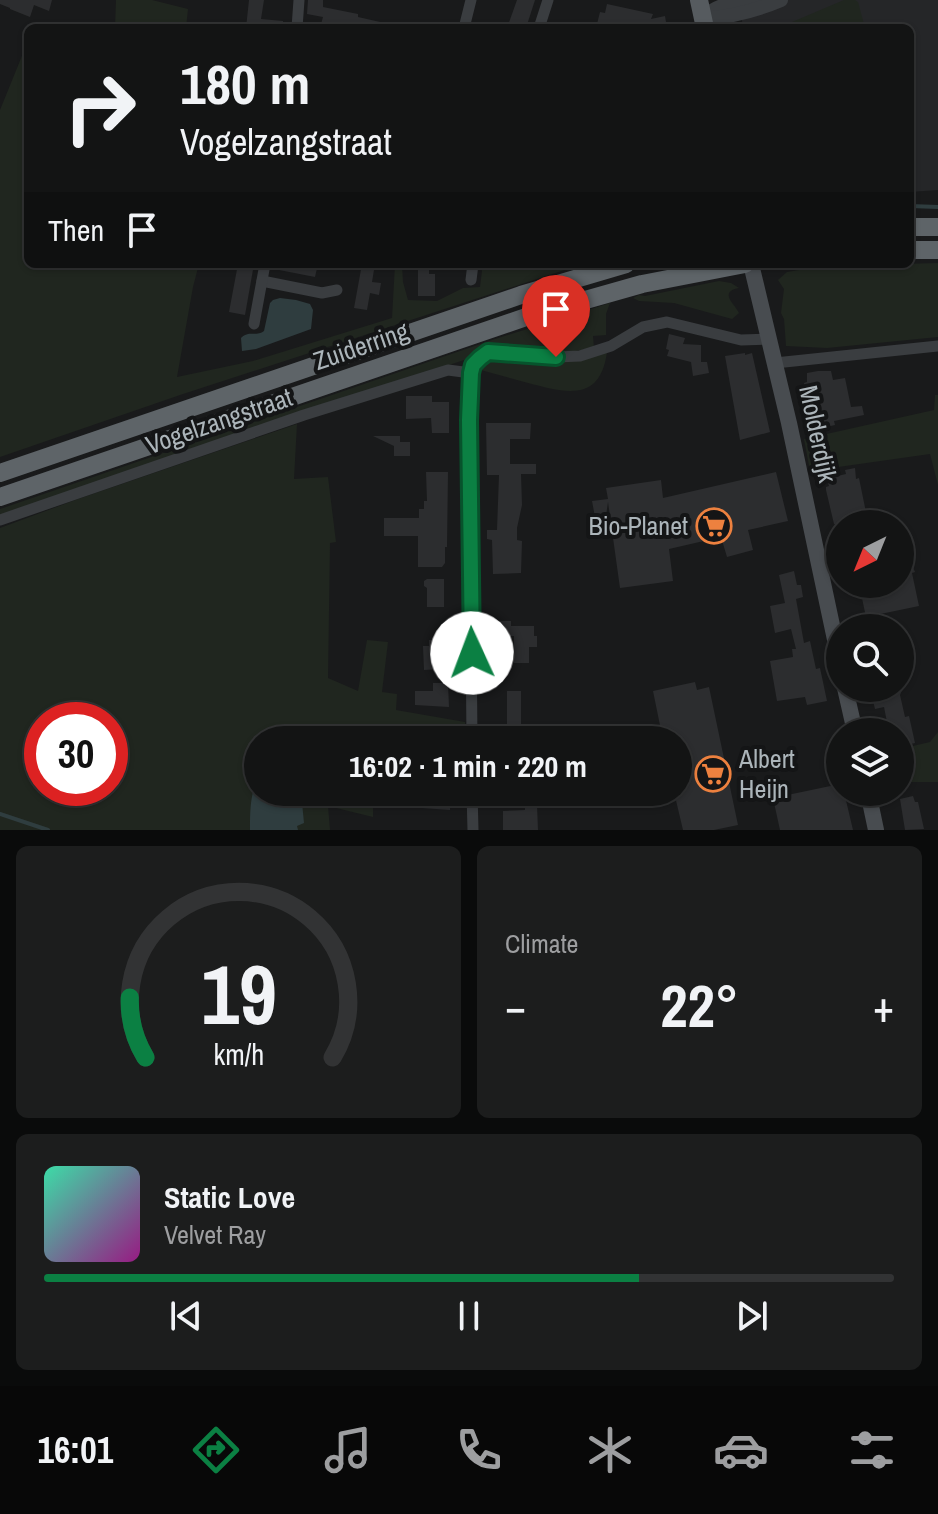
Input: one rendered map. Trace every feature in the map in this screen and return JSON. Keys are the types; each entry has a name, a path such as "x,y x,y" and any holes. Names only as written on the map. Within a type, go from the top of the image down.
{"highway":[{"path":"914,227 938,227"},
{"path":"914,250 938,250"},
{"name":"Zuiderring","path":"0,473 521,295 612,268"},
{"name":"Zuiderring","path":"0,497 529,316 642,284 724,268"}],"main road":[{"name":"Molderdijk","path":"752,268 829,614"},
{"path":"871,806 876,830"}],"street":[{"path":"297,24 299,0"},
{"path":"465,24 471,0"},
{"path":"540,24 548,0"},
{"path":"702,16 722,5 756,0"},
{"path":"702,16 726,17 781,0"},
{"path":"254,324 264,268"},
{"path":"471,280 472,268"},
{"path":"262,281 322,293 337,290"},
{"path":"472,726 469,420 473,365 488,352 580,356 611,346 643,327 667,322 741,340 770,339"},
{"path":"775,363 938,346"},
{"name":"Vogelzangstraat","path":"0,520 304,415 419,379 448,370 471,373"},
{"path":"472,806 473,830"}],"shaded area":[{"path":"116,0 152,0 188,9 186,24 115,24"},
{"path":"739,0 938,0 938,190 914,192 914,24 742,24"},
{"path":"844,0 855,0 864,24 787,24"},
{"path":"24,51 24,268 198,268 177,377 253,361 392,318 395,268 402,268 408,300 437,301 463,288 480,287 480,268 571,268 0,457 0,110"},
{"path":"938,263 938,337 827,348 786,346 781,313 784,289 778,280 787,272 810,268 914,268 914,264"},
{"path":"719,281 739,288 729,295 739,313 732,319 674,303 633,298 639,295"},
{"path":"280,298 310,304 313,310 311,329 242,351 241,338 264,331 270,303"},
{"path":"610,303 606,314 606,335 593,336 594,348 473,357 0,515 0,509 492,340"},
{"path":"607,352 597,380 578,390 555,389 477,369 489,357"},
{"path":"935,395 938,395 938,485 930,454 810,471 804,439 934,410"},
{"path":"297,424 294,479 328,477 336,542 330,543 328,678 358,691 367,640 388,642 382,692 397,694 396,710 465,722 465,726 244,726 244,806 328,806 330,830 0,830 0,528"},
{"path":"938,732 938,782 914,782 914,746 930,742"},
{"path":"251,806 302,806 304,823 297,826 298,830 250,830"},
{"path":"328,806 373,806 373,817"}],"building":[{"path":"0,0 52,0 49,11 34,5 30,17 0,4"},
{"path":"249,0 264,0 261,19 283,21 283,24 246,24"},
{"path":"308,0 323,0 323,7 389,24 321,24 323,17 307,14"},
{"path":"517,0 535,0 527,24 508,24"},
{"path":"607,4 653,14 651,19 665,16 666,24 597,24 600,12 605,13"},
{"path":"237,268 253,268 245,315 229,312"},
{"path":"274,268 317,268 315,277"},
{"path":"361,268 374,268 372,282 381,283 379,295 370,293 367,310 354,308"},
{"path":"418,268 429,268 429,274 435,274 435,296 418,296"},
{"path":"669,334 685,338 683,344 701,345 701,362 707,362 709,373 693,376 691,362 667,356"},
{"path":"752,353 770,432 740,440 725,356"},
{"path":"831,371 833,380 845,378 851,407 862,406 864,415 834,421 835,425 817,429 816,423 813,424 804,383 807,382 807,373"},
{"path":"406,396 432,396 432,402 449,402 449,433 432,433 431,418 406,419"},
{"path":"486,423 531,423 530,439 510,439 510,464 536,464 536,474 521,474 522,505 517,540 522,541 521,573 493,574 492,540 487,539 487,530 497,530 499,475 487,475"},
{"path":"373,436 400,436 400,442 410,442 410,456 394,456 394,446"},
{"path":"855,468 866,510 831,510 827,480 846,474 845,470"},
{"path":"426,472 448,472 447,547 442,567 418,567 418,536 384,536 384,518 419,518 419,509 424,509 424,501 427,501"},
{"path":"776,472 788,521 748,530 753,550 727,557 721,537 669,549 673,581 620,588 608,502 606,516 595,517 592,501 608,499 606,488 661,480 663,498"},
{"path":"794,571 797,585 801,585 803,597 796,599 804,643 810,641 816,669 820,668 826,701 807,705 805,697 777,701 770,661 793,657 792,649 796,649 791,629 775,633 770,606 785,603 779,575"},
{"path":"444,579 444,607 427,607 424,581"},
{"path":"914,582 919,606 865,614 862,598 914,598"},
{"path":"498,621 511,621 511,626 534,626 537,647 529,647 529,663 514,663 514,636 498,636"},
{"path":"429,640 439,640 439,669 424,670 423,646 429,646"},
{"path":"695,682 697,690 709,687 738,825 714,830 683,830 677,806 692,806 692,726 660,726 653,691"},
{"path":"433,683 448,683 449,707 415,705 415,691 433,691"},
{"path":"507,691 521,691 521,726 507,726"},
{"path":"873,702 902,702 905,717 909,718 886,718 884,707 875,709"},
{"path":"826,787 826,806 847,806 853,830 780,830 773,798"},
{"path":"914,799 918,802 924,829 905,830 901,806 914,806"},
{"path":"450,806 450,810 422,808"},
{"path":"525,806 537,806 538,830 503,830 503,811 525,810"}],"waterway":[{"path":"914,206 938,207"},
{"path":"0,814 48,830"}],"place":[{"name":"Bio-Planet","path":"714,526"},
{"name":"Albert Heijn","path":"713,774"}],"route":[{"path":"472,653 469,420 473,365 488,352 556,357"}]}
